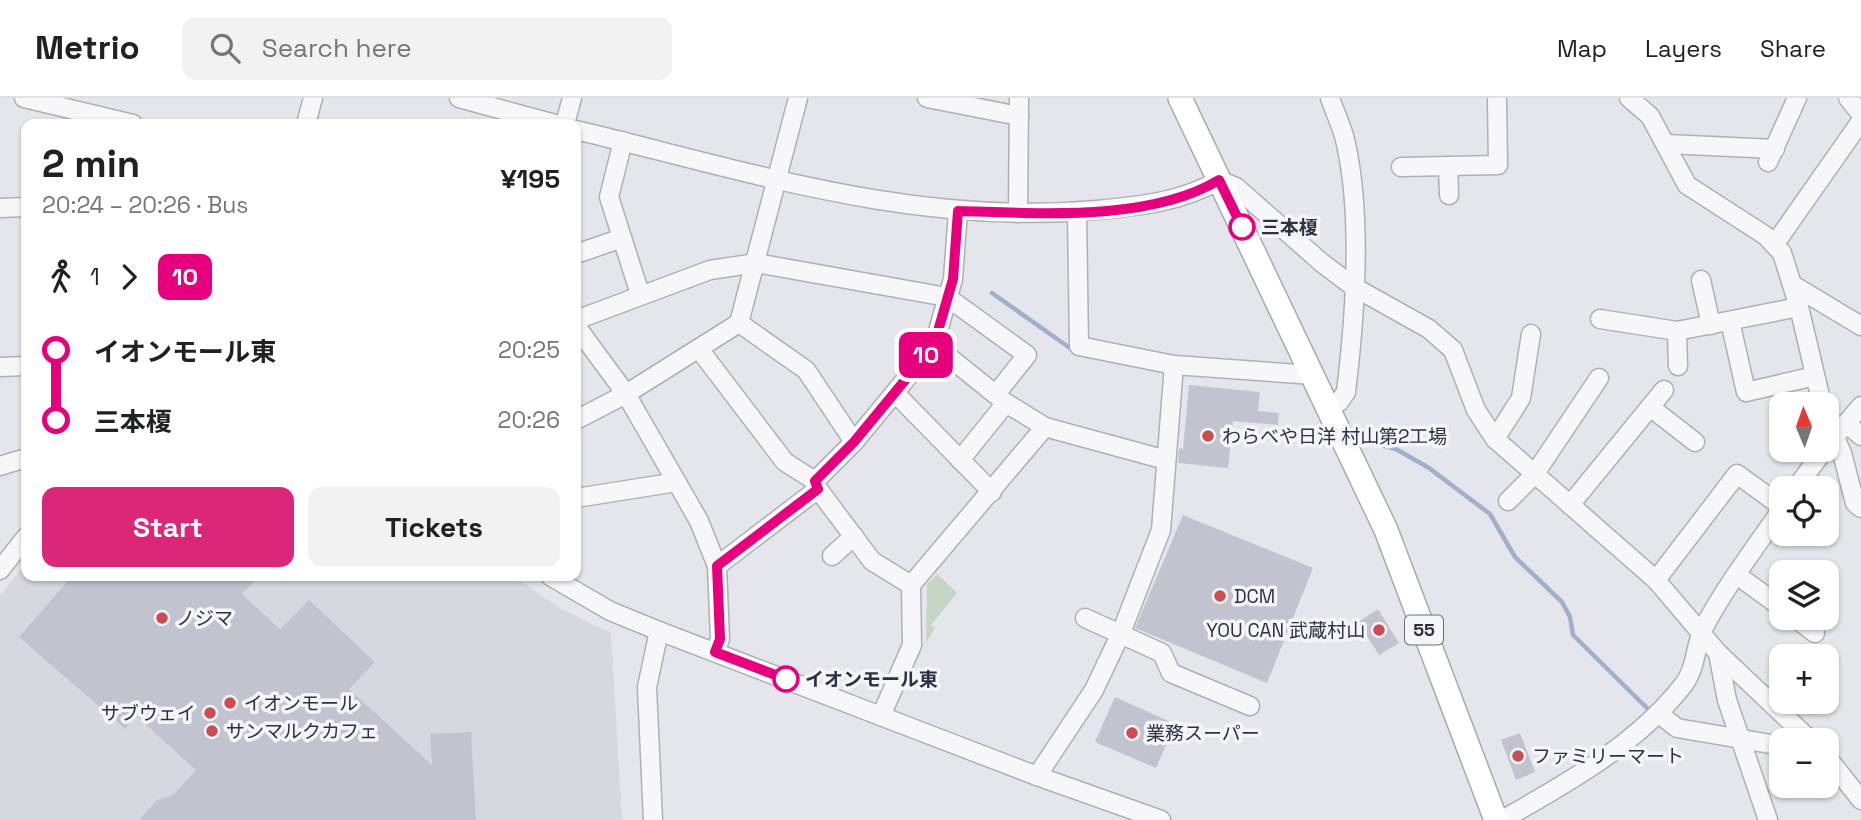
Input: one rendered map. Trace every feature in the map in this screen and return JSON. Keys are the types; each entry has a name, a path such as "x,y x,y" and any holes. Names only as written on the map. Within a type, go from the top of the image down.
{"main road":[{"name":"55","path":"1180,98 1386,530 1496,820"}],"street":[{"path":"24,98 112,119"},
{"path":"307,119 313,98"},
{"path":"459,98 523,119"},
{"path":"566,119 572,98"},
{"path":"581,417 626,394 739,323 798,98"},
{"path":"927,98 1019,107 1018,213"},
{"path":"1329,407 1339,402 1346,392 1354,287 1353,207 1346,144 1330,98"},
{"path":"1401,167 1498,165 1497,98"},
{"path":"1629,98 1650,116 1667,144 1686,185 1725,207 1782,253 1799,307 1819,392"},
{"path":"1667,144 1772,156 1797,98"},
{"path":"1848,98 1861,114"},
{"path":"1774,245 1861,121"},
{"path":"581,131 776,181 877,202 958,211 1077,212 1131,207 1178,198 1200,191 1219,180 1236,187 1322,263 1354,287 1429,329 1453,350 1476,410 1495,439 1656,580 1718,653 1797,728"},
{"path":"623,141 609,197 640,294"},
{"path":"1448,166 1449,195"},
{"path":"0,208 21,206"},
{"path":"717,566 816,485 934,345 955,267 958,211"},
{"path":"1077,212 1079,346 1174,365 1314,375"},
{"path":"581,252 622,238"},
{"path":"581,321 640,294 710,270 755,263 947,297 1027,355 960,460"},
{"path":"1701,280 1711,325"},
{"path":"1793,285 1861,326"},
{"path":"1600,319 1677,331 1799,307"},
{"path":"1730,321 1746,392 1815,376"},
{"path":"739,323 806,370 854,442"},
{"path":"581,330 626,394 699,521 717,566 720,639 715,652"},
{"path":"1677,331 1678,366"},
{"path":"1495,439 1521,398 1531,334"},
{"path":"934,345 1001,398 1045,427 1166,460"},
{"path":"699,349 785,462 816,485 872,561 911,585"},
{"path":"1037,776 1094,690 1121,633 1161,530 1174,365"},
{"path":"0,367 21,366"},
{"path":"1508,501 1534,475 1599,379"},
{"path":"1570,505 1664,390"},
{"path":"895,394 992,492"},
{"path":"1839,429 1861,406"},
{"path":"1650,407 1695,442"},
{"path":"1846,423 1861,436"},
{"path":"881,716 912,645 911,585 1045,427"},
{"path":"1839,450 1855,503 1861,508"},
{"path":"0,451 0,466 21,460"},
{"path":"1656,580 1737,474 1769,498"},
{"path":"581,497 677,482"},
{"path":"1502,820 1632,738 1658,713 1685,683 1696,658 1702,632 1769,527"},
{"path":"832,556 854,536"},
{"path":"0,570 21,543"},
{"path":"1737,575 1769,598"},
{"path":"559,581 610,611 659,631 1037,776 1161,820"},
{"path":"1085,618 1162,653 1171,673 1250,706"},
{"path":"1811,630 1815,633"},
{"path":"653,820 646,687 659,631"},
{"path":"1718,653 1727,700 1768,820"},
{"path":"1658,713 1677,728 1769,743"},
{"path":"1839,773 1861,800"}],"shaded area":[{"path":"21,569 21,581 520,581 561,609 611,633 622,820 0,820 0,596"}],"green space":[{"path":"937,574 957,593 931,625 935,628 926,643 927,584"}],"building":[{"name":"わらべや日洋 村山第2工場","path":"1189,385 1260,392 1258,411 1279,413 1278,425 1233,421 1228,468 1178,463 1179,448 1183,449"},
{"name":"DCM","path":"1183,515 1313,568 1267,683 1135,628"},
{"name":"イオンモール","path":"68,581 254,581 242,594 280,629 309,600 375,662 349,689 432,765 430,734 471,732 476,820 139,820 157,800 173,795 196,770 136,716 125,729 19,637"},
{"path":"1378,609 1399,643 1379,655 1358,622"},
{"path":"1115,697 1175,724 1156,768 1095,742"},
{"name":"ファミリーマート","path":"1520,733 1535,772 1516,780 1501,740"}],"waterway":[{"path":"992,293 1077,353"},
{"path":"1352,438 1396,449 1429,468 1490,514 1515,557 1562,602 1570,617 1573,635 1650,711"}],"bus line":[{"name":"10","path":"786,679 715,652 720,639 717,566 818,489 815,481 854,442 934,345 953,279 957,254 958,211 1077,212 1131,207 1178,198 1200,191 1219,180 1242,227"}],"place":[{"name":"三本榎","path":"1242,227"},
{"name":"わらべや日洋 村山第2工場","path":"1208,436"},
{"name":"DCM","path":"1220,596"},
{"name":"ノジマ","path":"162,618"},
{"name":"YOU CAN 武蔵村山","path":"1379,630"},
{"name":"イオンモール東","path":"786,679"},
{"name":"イオンモール","path":"230,703"},
{"name":"サブウェイ","path":"210,713"},
{"name":"サンマルクカフェ","path":"212,731"},
{"name":"業務スーパー","path":"1132,733"},
{"name":"ファミリーマート","path":"1518,756"}]}
